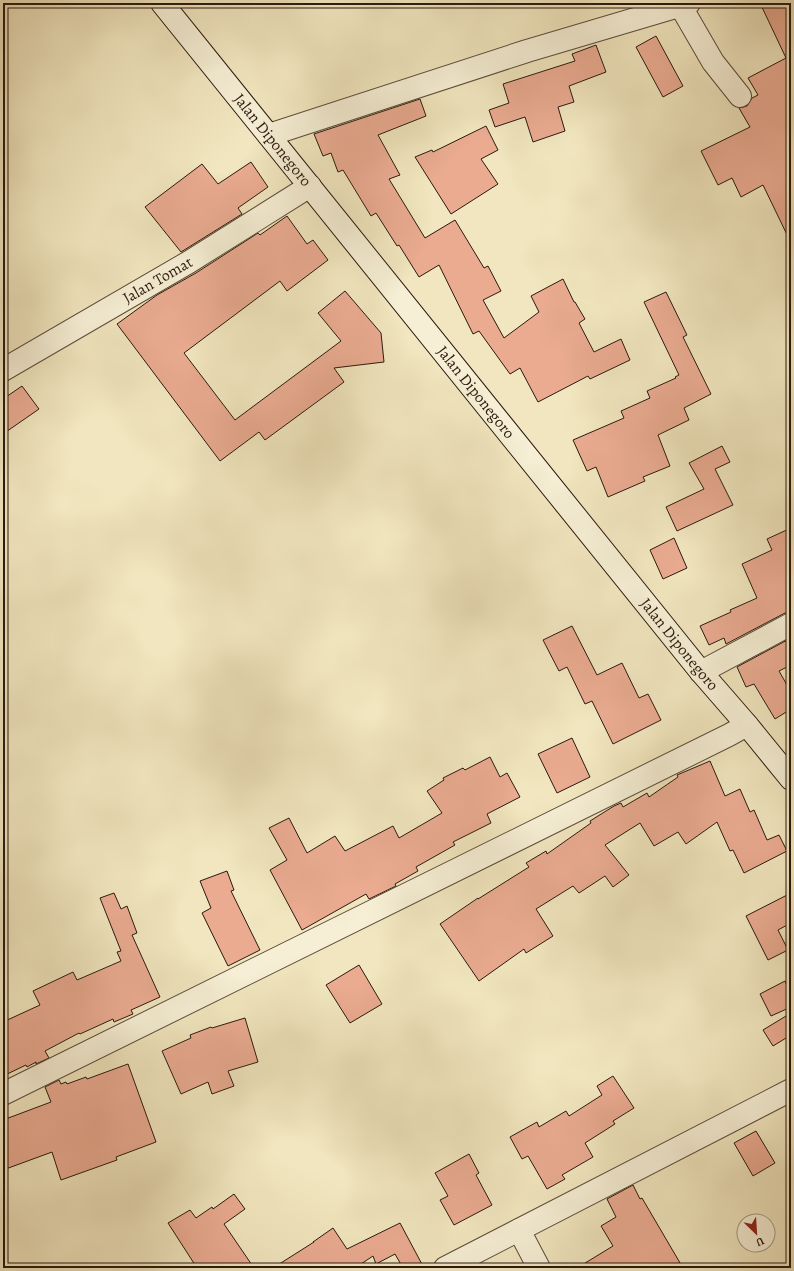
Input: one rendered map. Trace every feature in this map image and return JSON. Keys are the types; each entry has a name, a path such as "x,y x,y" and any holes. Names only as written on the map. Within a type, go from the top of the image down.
{"street":[{"name":"Jalan Diponegoro","path":"162,3 701,672 791,779"},
{"path":"269,135 520,54 685,4 713,62 740,96"},
{"name":"Jalan Tomat","path":"3,370 189,262 310,186"},
{"path":"701,672 791,624"},
{"path":"3,1094 747,725"},
{"path":"445,1268 791,1090"},
{"path":"519,1230 539,1268"}],"building":[{"path":"760,3 791,3 791,243 763,185 741,197 732,178 718,185 701,151 750,127 739,108 747,106 752,98 758,95 748,78 786,58"},
{"path":"656,36 683,86 663,97 636,47"},
{"path":"596,45 606,72 569,86 574,102 558,107 565,131 533,142 525,117 495,127 489,110 509,103 503,84 575,61 572,54"},
{"path":"420,99 426,116 378,135 400,175 389,179 425,238 455,220 484,268 488,266 501,291 483,300 504,338 539,312 531,296 563,279 574,302 585,319 579,323 594,352 621,339 630,360 590,379 588,376 538,402 520,368 510,374 479,331 473,334 439,265 419,277 399,245 397,246 376,213 371,216 343,170 338,172 331,153 323,156 314,134"},
{"path":"486,126 498,150 481,159 498,184 451,214 415,157 432,150 433,152"},
{"path":"251,162 268,187 238,208 242,214 181,252 145,207 202,164 218,184"},
{"path":"287,216 307,244 313,240 328,260 287,291 280,281 184,353 235,420 341,341 318,313 345,291 381,333 384,362 334,368 344,382 265,440 259,432 220,461 117,324 157,295 196,273 258,233 260,235"},
{"path":"666,292 687,335 683,337 711,394 684,408 689,420 658,435 670,466 643,477 645,481 608,497 596,467 587,471 573,440 624,418 621,411 650,398 647,391 676,378 675,377 679,375 644,302"},
{"path":"22,386 39,409 3,434 3,399"},
{"path":"722,446 730,462 715,469 733,505 677,531 666,507 704,489 689,463"},
{"path":"791,528 791,612 785,613 726,644 724,638 709,645 700,626 757,598 742,564 772,550 767,539"},
{"path":"674,538 687,568 663,579 650,550"},
{"path":"572,626 597,675 622,663 639,698 648,694 661,720 613,744 592,701 585,704 567,667 559,671 543,640"},
{"path":"791,638 791,665 779,671 791,692 791,709 775,719 754,684 746,687 737,667"},
{"path":"572,738 590,777 557,793 538,754"},
{"path":"490,757 500,777 507,773 520,797 487,814 491,823 453,842 455,845 416,867 418,871 395,884 396,886 369,899 366,894 302,930 270,870 287,860 269,828 289,818 307,853 335,836 345,851 393,826 399,838 442,813 427,791 444,780 443,778 463,768 465,770"},
{"path":"710,761 725,796 740,789 750,812 754,810 767,840 779,835 787,851 744,873 733,850 730,851 717,822 686,844 678,832 654,846 640,823 605,845 629,875 613,887 605,876 579,893 573,886 536,909 553,936 526,953 524,949 479,981 440,924 478,898 529,867 526,863 546,851 547,854 591,823 590,821 614,806 621,803 623,807 647,793 649,797 678,777 677,775"},
{"path":"227,871 234,890 231,891 260,950 228,966 202,913 211,908 200,881"},
{"path":"114,893 121,909 127,906 137,933 132,935 160,997 131,1010 133,1014 114,1022 113,1019 80,1034 79,1033 45,1051 49,1058 36,1064 36,1062 27,1067 26,1065 3,1076 3,1022 40,1005 33,991 73,972 77,980 121,961 117,952 121,951 100,898"},
{"path":"791,893 791,923 778,930 788,950 768,960 746,916"},
{"path":"359,965 382,1004 350,1023 326,985"},
{"path":"785,981 791,994 791,1007 771,1016 760,994"},
{"path":"791,1013 791,1035 773,1046 763,1030"},
{"path":"245,1018 258,1062 228,1071 234,1086 212,1094 208,1082 181,1094 162,1051 191,1038 190,1035 211,1027 212,1028"},
{"path":"128,1064 156,1142 116,1157 117,1160 61,1180 52,1152 3,1170 3,1120 51,1102 45,1087 59,1080 61,1084 66,1082 67,1084 86,1077 87,1079"},
{"path":"613,1076 634,1108 613,1121 615,1124 585,1143 593,1157 562,1175 565,1179 547,1189 528,1156 522,1159 510,1137 537,1122 539,1127 566,1111 569,1116 602,1095 597,1086"},
{"path":"756,1131 775,1163 753,1176 734,1143"},
{"path":"469,1154 479,1173 476,1175 492,1205 454,1225 440,1200 448,1196 435,1173"},
{"path":"633,1185 640,1199 642,1198 683,1268 577,1268 613,1246 601,1226 616,1217 607,1199"},
{"path":"234,1194 245,1209 224,1224 254,1268 197,1268 168,1223 190,1210 196,1218 212,1207 213,1209"},
{"path":"400,1223 424,1268 403,1268 395,1254 376,1264 373,1256 358,1266 360,1268 273,1268 333,1228 347,1249"}]}
